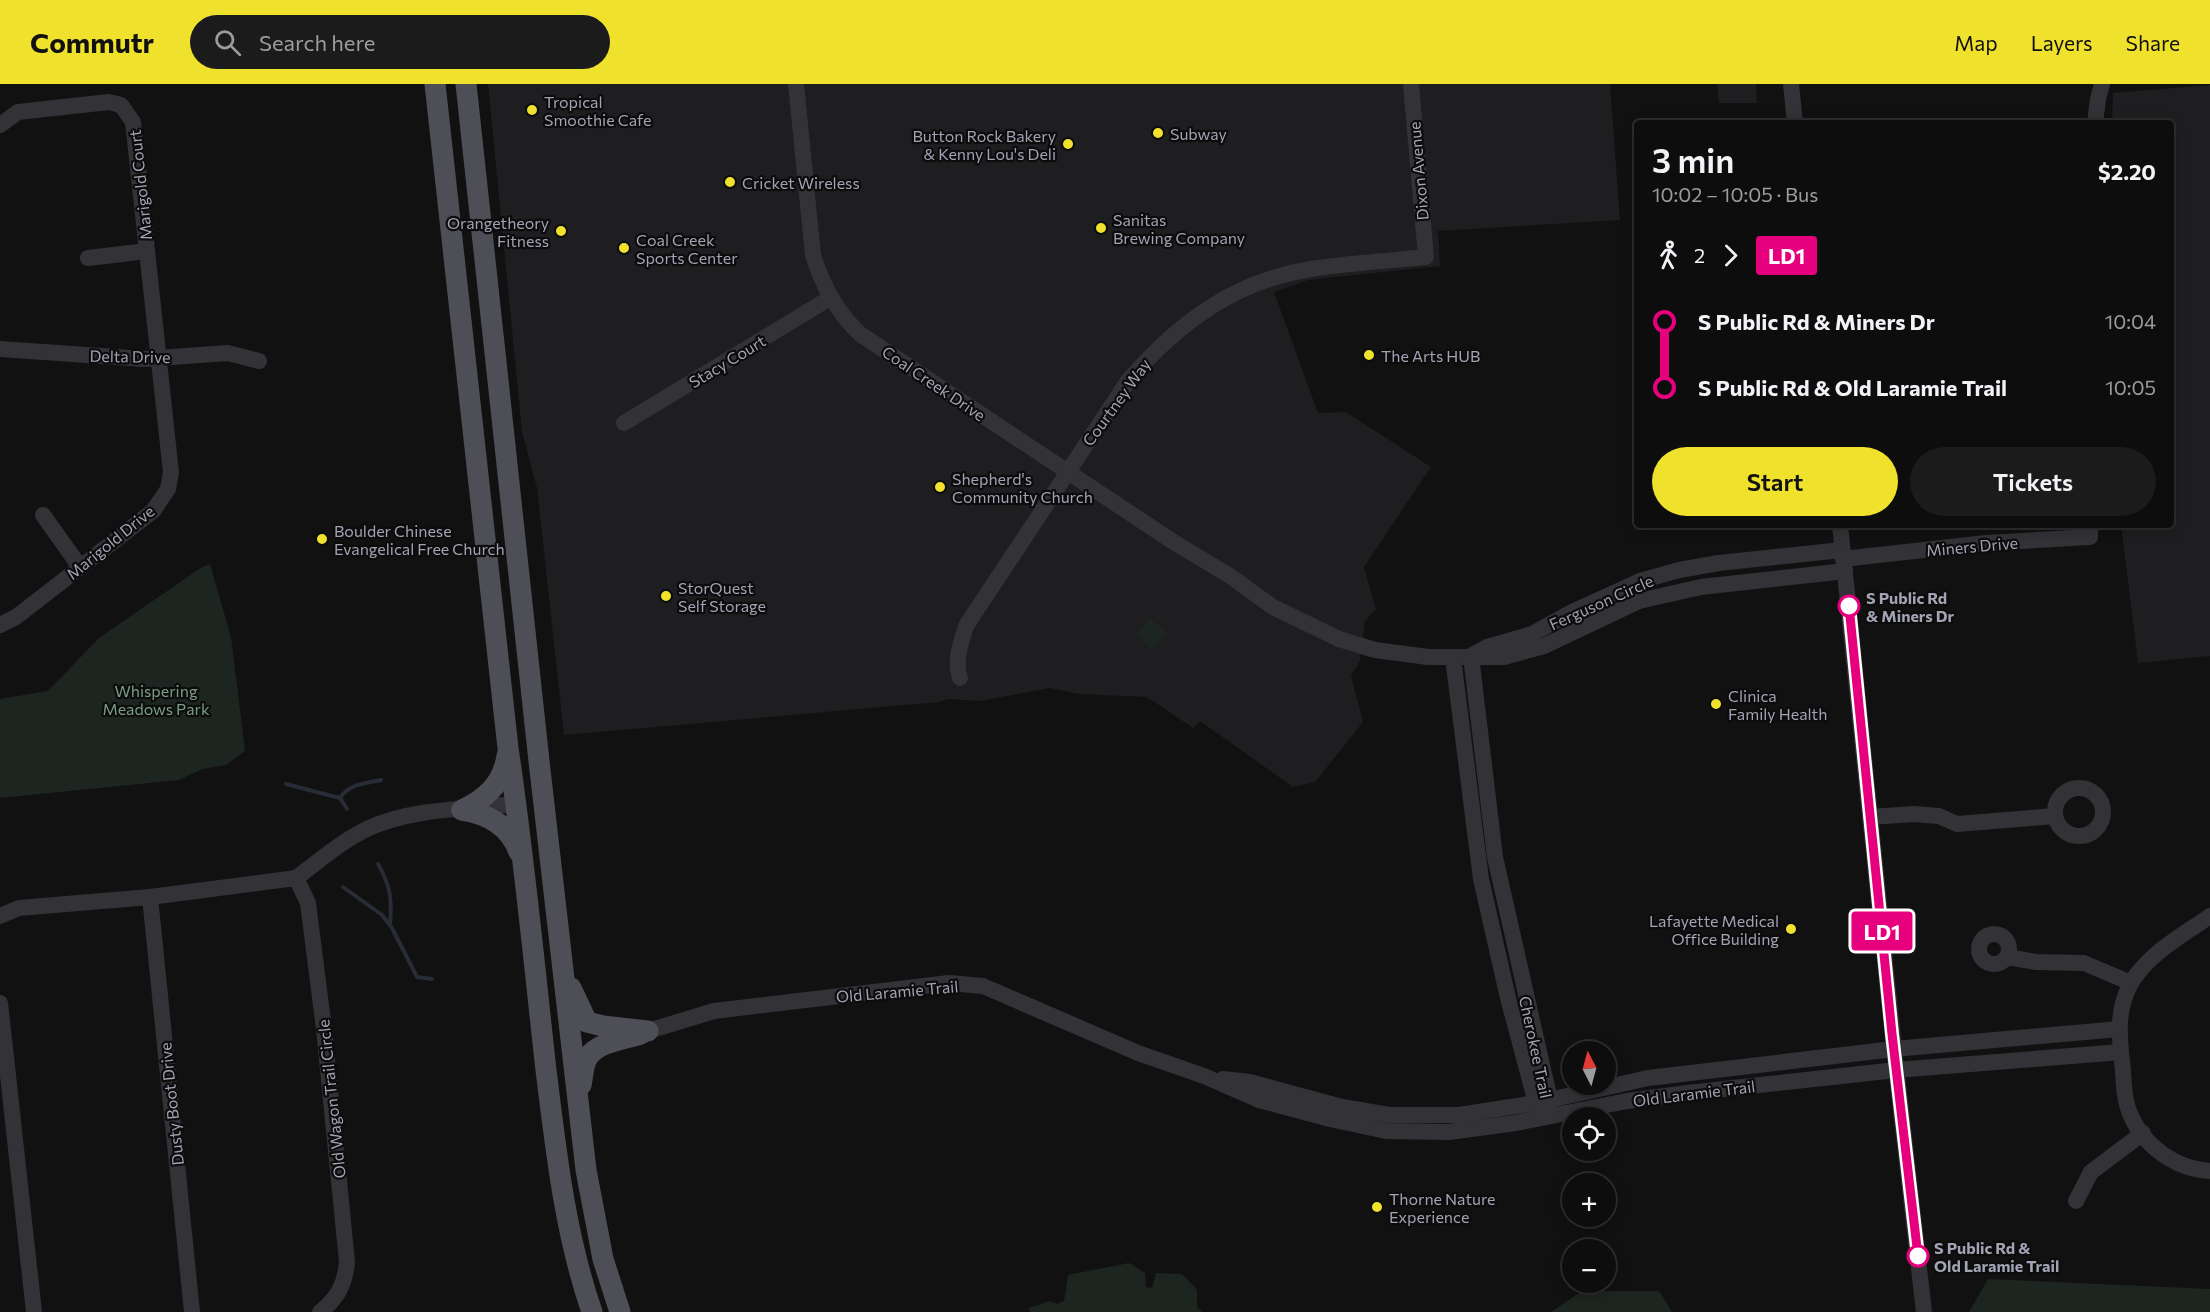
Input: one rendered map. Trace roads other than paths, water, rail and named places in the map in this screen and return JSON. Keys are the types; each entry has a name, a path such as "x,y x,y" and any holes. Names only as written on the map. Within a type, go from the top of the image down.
{"main road":[{"path":"435,84 508,748 563,1196 575,1253 592,1312"},
{"path":"466,84 548,846 586,1170 601,1250 620,1312"},
{"path":"462,810 480,801 495,787 505,769 508,748"},
{"path":"516,804 531,815 548,846"},
{"path":"462,810 482,814 500,824 517,846 522,861"},
{"path":"562,965 587,1022 648,1031"},
{"path":"578,1102 587,1058 604,1045 648,1031"}],"street":[{"name":"Coal Creek Drive","path":"796,84 813,255 830,298 850,324 860,334 1230,576"},
{"name":"Dixon Avenue","path":"1411,84 1426,257"},
{"path":"1791,84 1795,120"},
{"path":"2096,120 2102,84"},
{"name":"Marigold Court","path":"0,125 18,112 109,102 121,105 133,122 160,358"},
{"path":"88,258 147,250"},
{"name":"Courtney Way","path":"960,678 959,651 966,626 1128,381 1154,351 1187,322 1222,300 1270,279 1310,269 1426,257"},
{"name":"Stacy Court","path":"624,423 830,298"},
{"name":"Delta Drive","path":"0,349 160,358 228,353 259,361"},
{"name":"Marigold Drive","path":"0,625 16,617 153,511 168,489 171,472 160,358"},
{"path":"43,515 80,567"},
{"path":"1840,528 1896,1070 1924,1312"},
{"name":"Miners Drive","path":"1844,560 1986,543 2090,537 2090,528"},
{"name":"Ferguson Circle","path":"1230,576 1273,607 1339,639 1394,654 1453,658 1471,656 1487,647 1532,634 1617,591 1659,576 1719,563 1844,560"},
{"name":"Cherokee Trail","path":"1471,656 1495,857 1544,1106"},
{"name":"Cherokee Trail","path":"1453,658 1481,879 1508,998 1544,1106"},
{"path":"0,916 20,908 150,897 296,878 367,829 393,819 516,804"},
{"path":"1870,817 1914,814 1939,816 1957,824 2055,816"},
{"name":"Old Wagon Trail Circle","path":"296,878 308,903 324,1029 347,1262 346,1280 336,1298 320,1312"},
{"name":"Dusty Boot Drive","path":"150,897 192,1312"},
{"path":"2210,916 2151,958 2131,983 2123,1000 2119,1029 2126,1100 2131,1115 2142,1133 2160,1153 2174,1162 2196,1170 2210,1171"},
{"path":"2007,957 2036,962 2084,963 2131,983"},
{"name":"Old Laramie Trail","path":"648,1031 725,1009 949,983 983,986 1138,1053 1204,1076 1259,1100 1386,1131 1449,1132 1648,1078 1894,1049 2119,1029"},
{"path":"0,1003 8,1147 34,1312"},
{"name":"Old Laramie Trail","path":"1544,1106 1627,1101 1896,1070 2121,1052"},
{"path":"2076,1201 2091,1172 2142,1133"}],"waterway":[{"path":"340,798 353,787 381,780"},
{"path":"286,784 340,798 347,809"},
{"path":"378,864 390,893 390,925"},
{"path":"343,887 382,915 392,928 417,977 432,979"}],"place":[{"name":"Tropical Smoothie Cafe","path":"532,110"},
{"name":"Subway","path":"1158,133"},
{"name":"Button Rock Bakery & Kenny Lou's Deli","path":"1068,144"},
{"name":"Cricket Wireless","path":"730,182"},
{"name":"Sanitas Brewing Company","path":"1101,228"},
{"name":"Orangetheory Fitness","path":"561,231"},
{"name":"Coal Creek Sports Center","path":"624,248"},
{"name":"The Arts HUB","path":"1369,355"},
{"name":"Shepherd's Community Church","path":"940,487"},
{"name":"Boulder Chinese Evangelical Free Church","path":"322,539"},
{"name":"StorQuest Self Storage","path":"666,596"},
{"name":"S Public Rd & Miners Dr","path":"1849,606"},
{"name":"Clinica Family Health","path":"1716,704"},
{"name":"Lafayette Medical Office Building","path":"1791,929"},
{"name":"Thorne Nature Experience","path":"1377,1207"},
{"name":"S Public Rd & Old Laramie Trail","path":"1918,1256"}],"park label":[{"name":"Whispering Meadows Park","path":"156,699"}]}
